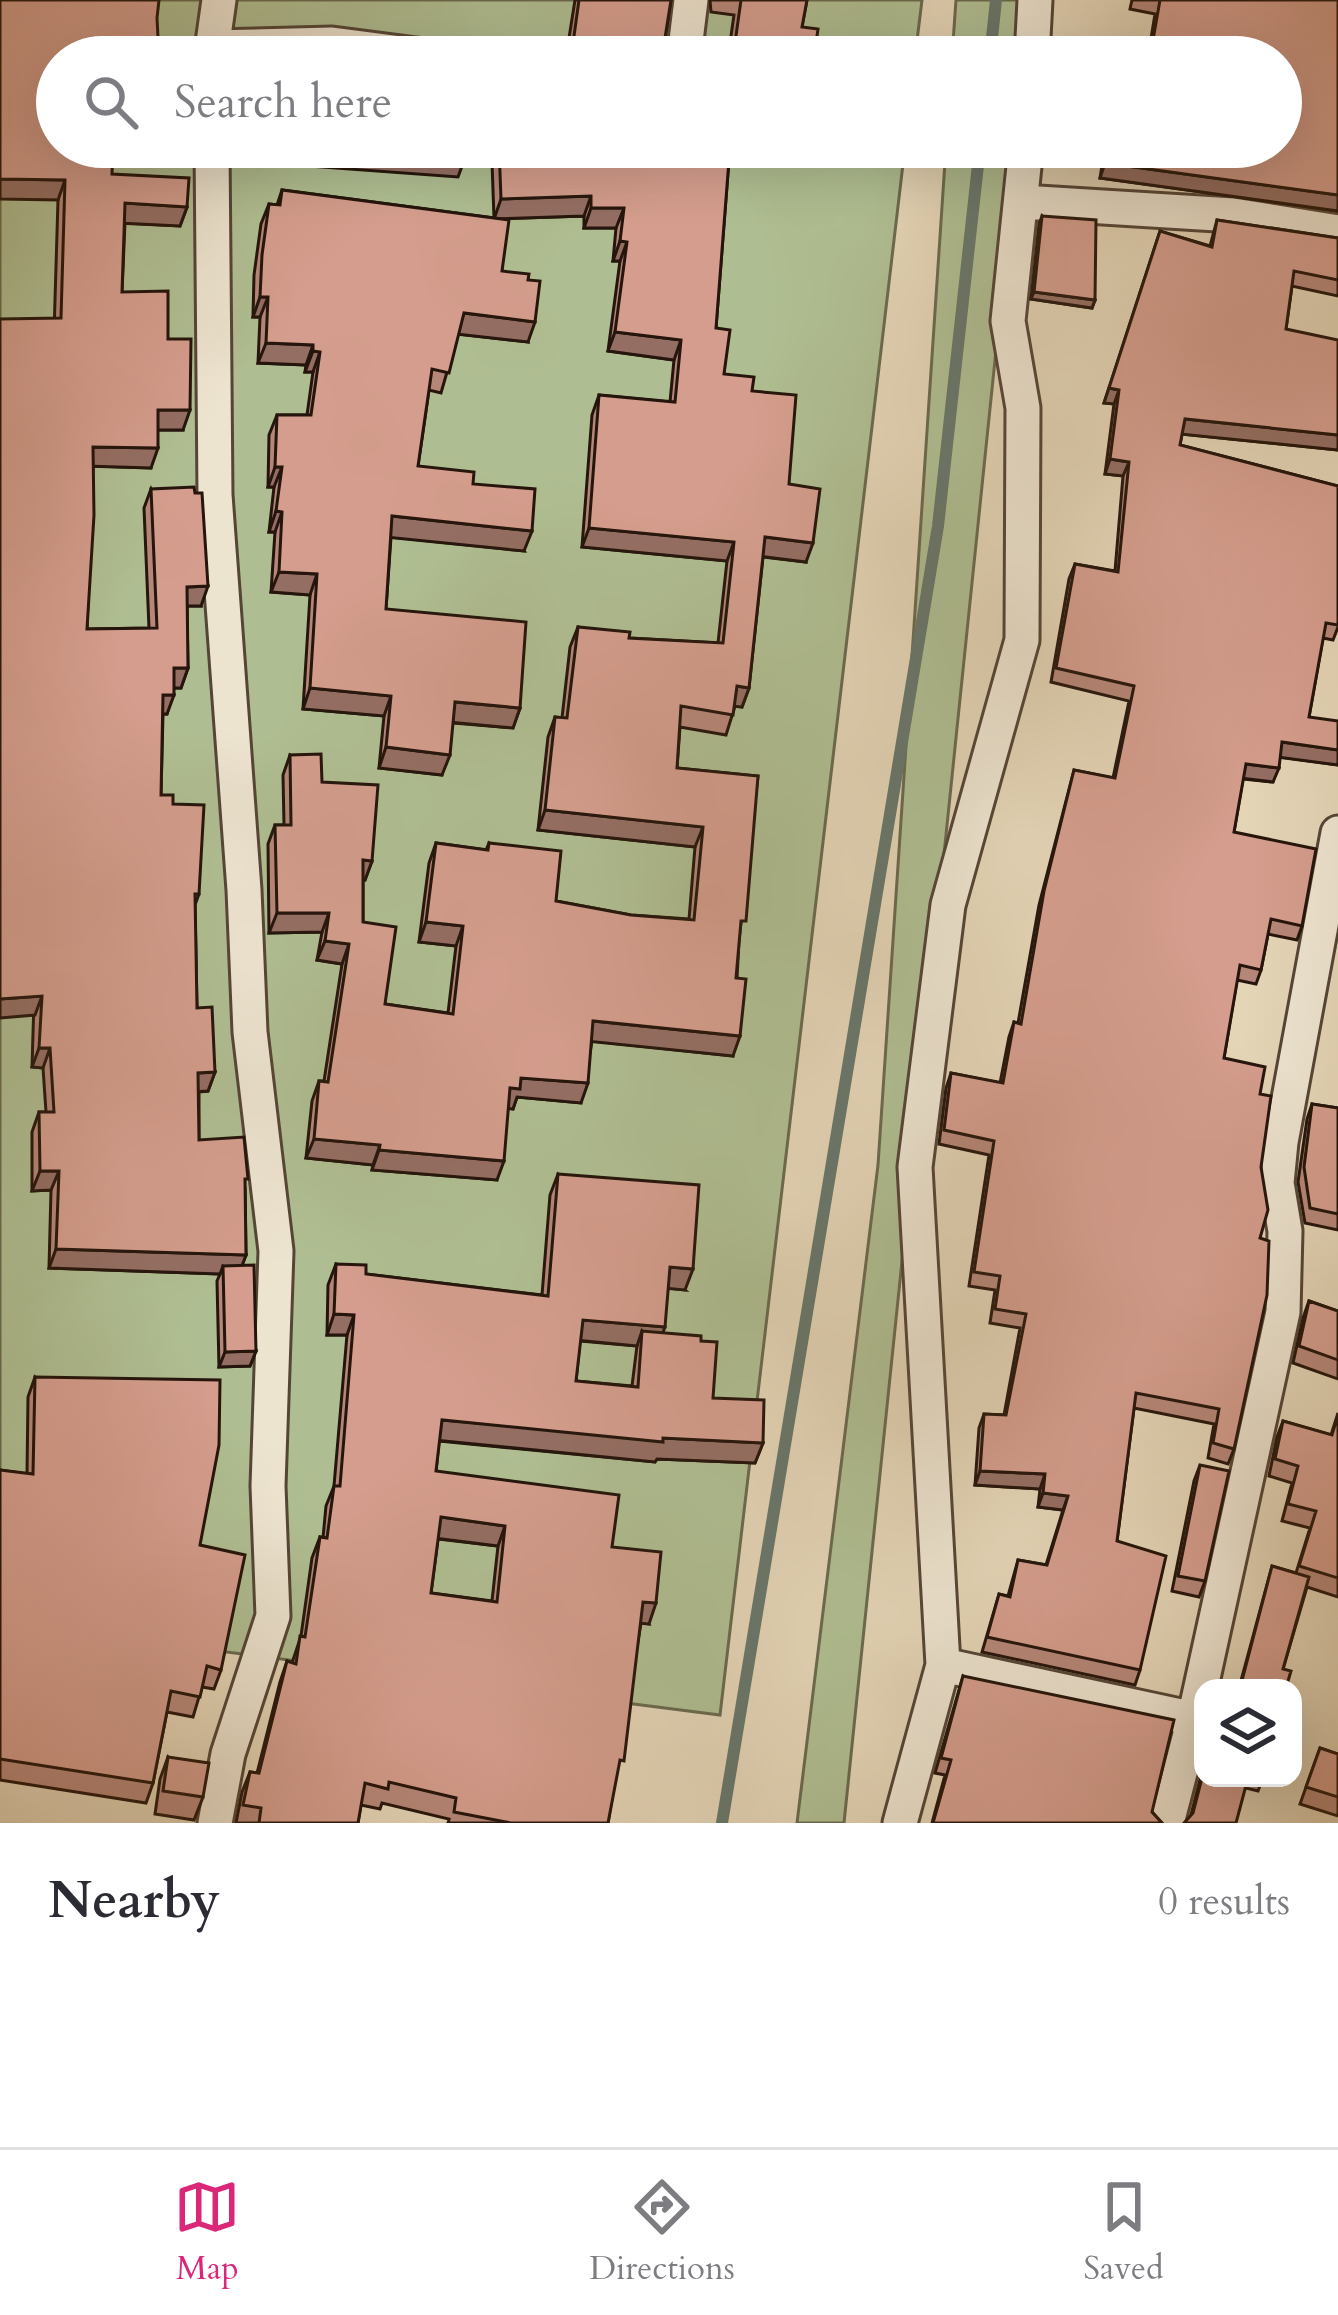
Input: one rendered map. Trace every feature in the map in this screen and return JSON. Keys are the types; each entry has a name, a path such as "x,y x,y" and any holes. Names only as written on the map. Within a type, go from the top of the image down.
{"street":[{"path":"214,36 219,0"},
{"path":"687,36 691,0"},
{"path":"1033,36 1035,0"},
{"path":"212,168 215,495 250,1032 276,1251 268,1486 274,1616 228,1754 215,1823"},
{"path":"900,1823 943,1665 915,1167 948,905 1022,640 1023,408 1008,321 1024,168"},
{"path":"1022,202 1233,215 1338,232"},
{"path":"1203,1679 1283,1312 1285,1232 1277,1183 1281,1142 1338,833"},
{"path":"943,1665 1194,1719 1166,1823"}],"green space":[{"path":"0,0 922,0 918,36 36,36 36,168 903,168 720,1715 0,1623"},
{"path":"956,0 1032,0 1028,36 953,36"},
{"path":"945,168 1015,168 844,1823 797,1823 878,1165"}],"building":[{"path":"0,0 159,0 158,36 36,36 36,168 112,168 112,174 189,178 187,207 125,203 122,292 168,291 168,339 191,339 190,410 158,410 158,448 93,447 87,629 157,628 151,489 194,487 195,493 202,493 208,586 187,587 188,668 174,668 174,695 163,695 161,795 173,795 173,804 204,805 199,894 195,894 197,1008 212,1007 215,1072 198,1073 199,1140 244,1137 246,1255 56,1249 59,1171 40,1171 39,1112 54,1112 50,1048 39,1048 42,996 0,999 0,319 61,318 65,180 0,179"},
{"path":"579,0 671,0 665,36 574,36"},
{"path":"741,0 807,0 802,27 818,29 817,36 736,36"},
{"path":"1160,0 1338,0 1338,195 1141,168 1302,168 1302,36 1154,36"},
{"path":"500,168 728,168 716,328 730,330 724,374 754,377 752,391 796,395 789,484 820,489 813,543 765,537 749,688 737,686 733,715 681,706 677,768 758,776 746,921 741,921 736,978 746,979 740,1036 593,1021 588,1083 521,1078 520,1089 510,1088 504,1161 314,1139 319,1081 328,1082 349,944 325,941 329,913 277,913 275,825 291,825 290,755 321,754 322,782 378,785 372,861 363,860 363,922 396,927 385,1004 453,1014 463,926 426,922 436,843 488,850 489,843 561,851 556,901 631,915 694,920 703,827 545,810 555,717 567,718 578,627 630,632 629,638 723,643 734,542 589,528 599,395 675,402 681,340 615,332 627,242 620,241 624,208 591,208 591,196 501,199"},
{"path":"282,190 509,220 502,271 529,274 528,280 540,281 535,322 464,313 449,373 432,369 418,466 474,472 473,484 535,489 532,531 392,516 386,609 526,622 520,708 455,702 450,755 386,747 391,696 310,688 317,574 279,572 282,512 276,511 282,467 275,467 277,415 311,415 320,352 313,351 313,345 266,343 268,297 260,297 262,255 269,204 280,205"},
{"path":"1042,216 1096,220 1095,300 1034,292"},
{"path":"1217,220 1338,238 1338,280 1294,271 1286,329 1338,340 1338,435 1185,419 1180,445 1338,486 1338,625 1326,623 1309,717 1338,721 1338,750 1282,742 1279,768 1246,764 1234,832 1316,849 1302,926 1271,919 1261,970 1240,965 1224,1058 1265,1067 1260,1094 1271,1096 1261,1167 1268,1210 1260,1238 1269,1241 1267,1295 1234,1449 1213,1443 1219,1409 1136,1393 1117,1541 1166,1556 1140,1670 987,1637 999,1594 1010,1597 1018,1560 1047,1565 1068,1496 1043,1493 1045,1474 980,1471 984,1414 1006,1415 1026,1314 995,1309 1000,1276 974,1272 994,1141 944,1130 951,1073 1003,1083 1014,1022 1021,1024 1044,891 1074,770 1115,778 1134,686 1056,668 1075,564 1118,572 1129,462 1110,459 1119,390 1109,388 1160,231 1212,247"},
{"path":"1312,1104 1338,1108 1338,1214 1310,1208 1304,1167"},
{"path":"558,1174 699,1185 693,1269 670,1267 665,1327 583,1320 576,1381 638,1387 642,1331 701,1336 701,1341 717,1342 713,1398 764,1400 763,1443 663,1438 663,1442 442,1420 436,1471 619,1495 612,1547 661,1552 656,1603 643,1602 624,1761 620,1760 608,1823 511,1823 454,1812 456,1798 389,1782 388,1789 365,1783 358,1823 259,1823 261,1808 243,1805 250,1772 259,1773 287,1661 296,1664 300,1636 305,1637 320,1537 327,1538 334,1486 340,1486 354,1315 334,1314 336,1264 366,1265 366,1274 548,1296","holes":["441,1517 505,1526 497,1602 431,1593"]},
{"path":"254,1265 256,1351 225,1352 223,1266"},
{"path":"1309,1301 1338,1311 1338,1360 1299,1346"},
{"path":"35,1377 220,1380 219,1445 200,1545 245,1555 221,1670 207,1666 200,1697 171,1691 153,1783 0,1759 0,1470 33,1474"},
{"path":"1338,1415 1338,1578 1299,1566 1316,1511 1288,1504 1298,1466 1275,1459 1283,1421 1332,1435"},
{"path":"1200,1465 1229,1471 1205,1581 1178,1576"},
{"path":"1272,1566 1309,1577 1283,1669 1291,1671 1289,1679 1242,1679"},
{"path":"963,1676 1174,1720 1152,1812 1162,1823 933,1823 951,1760 941,1758"},
{"path":"1320,1748 1338,1754 1338,1797 1306,1787"},
{"path":"168,1757 209,1763 203,1797 163,1791"},
{"path":"1200,1787 1246,1787 1236,1823 1184,1823 1193,1813"}],"waterway":[{"path":"992,36 996,0"},
{"path":"722,1823 938,526 978,168"}]}
